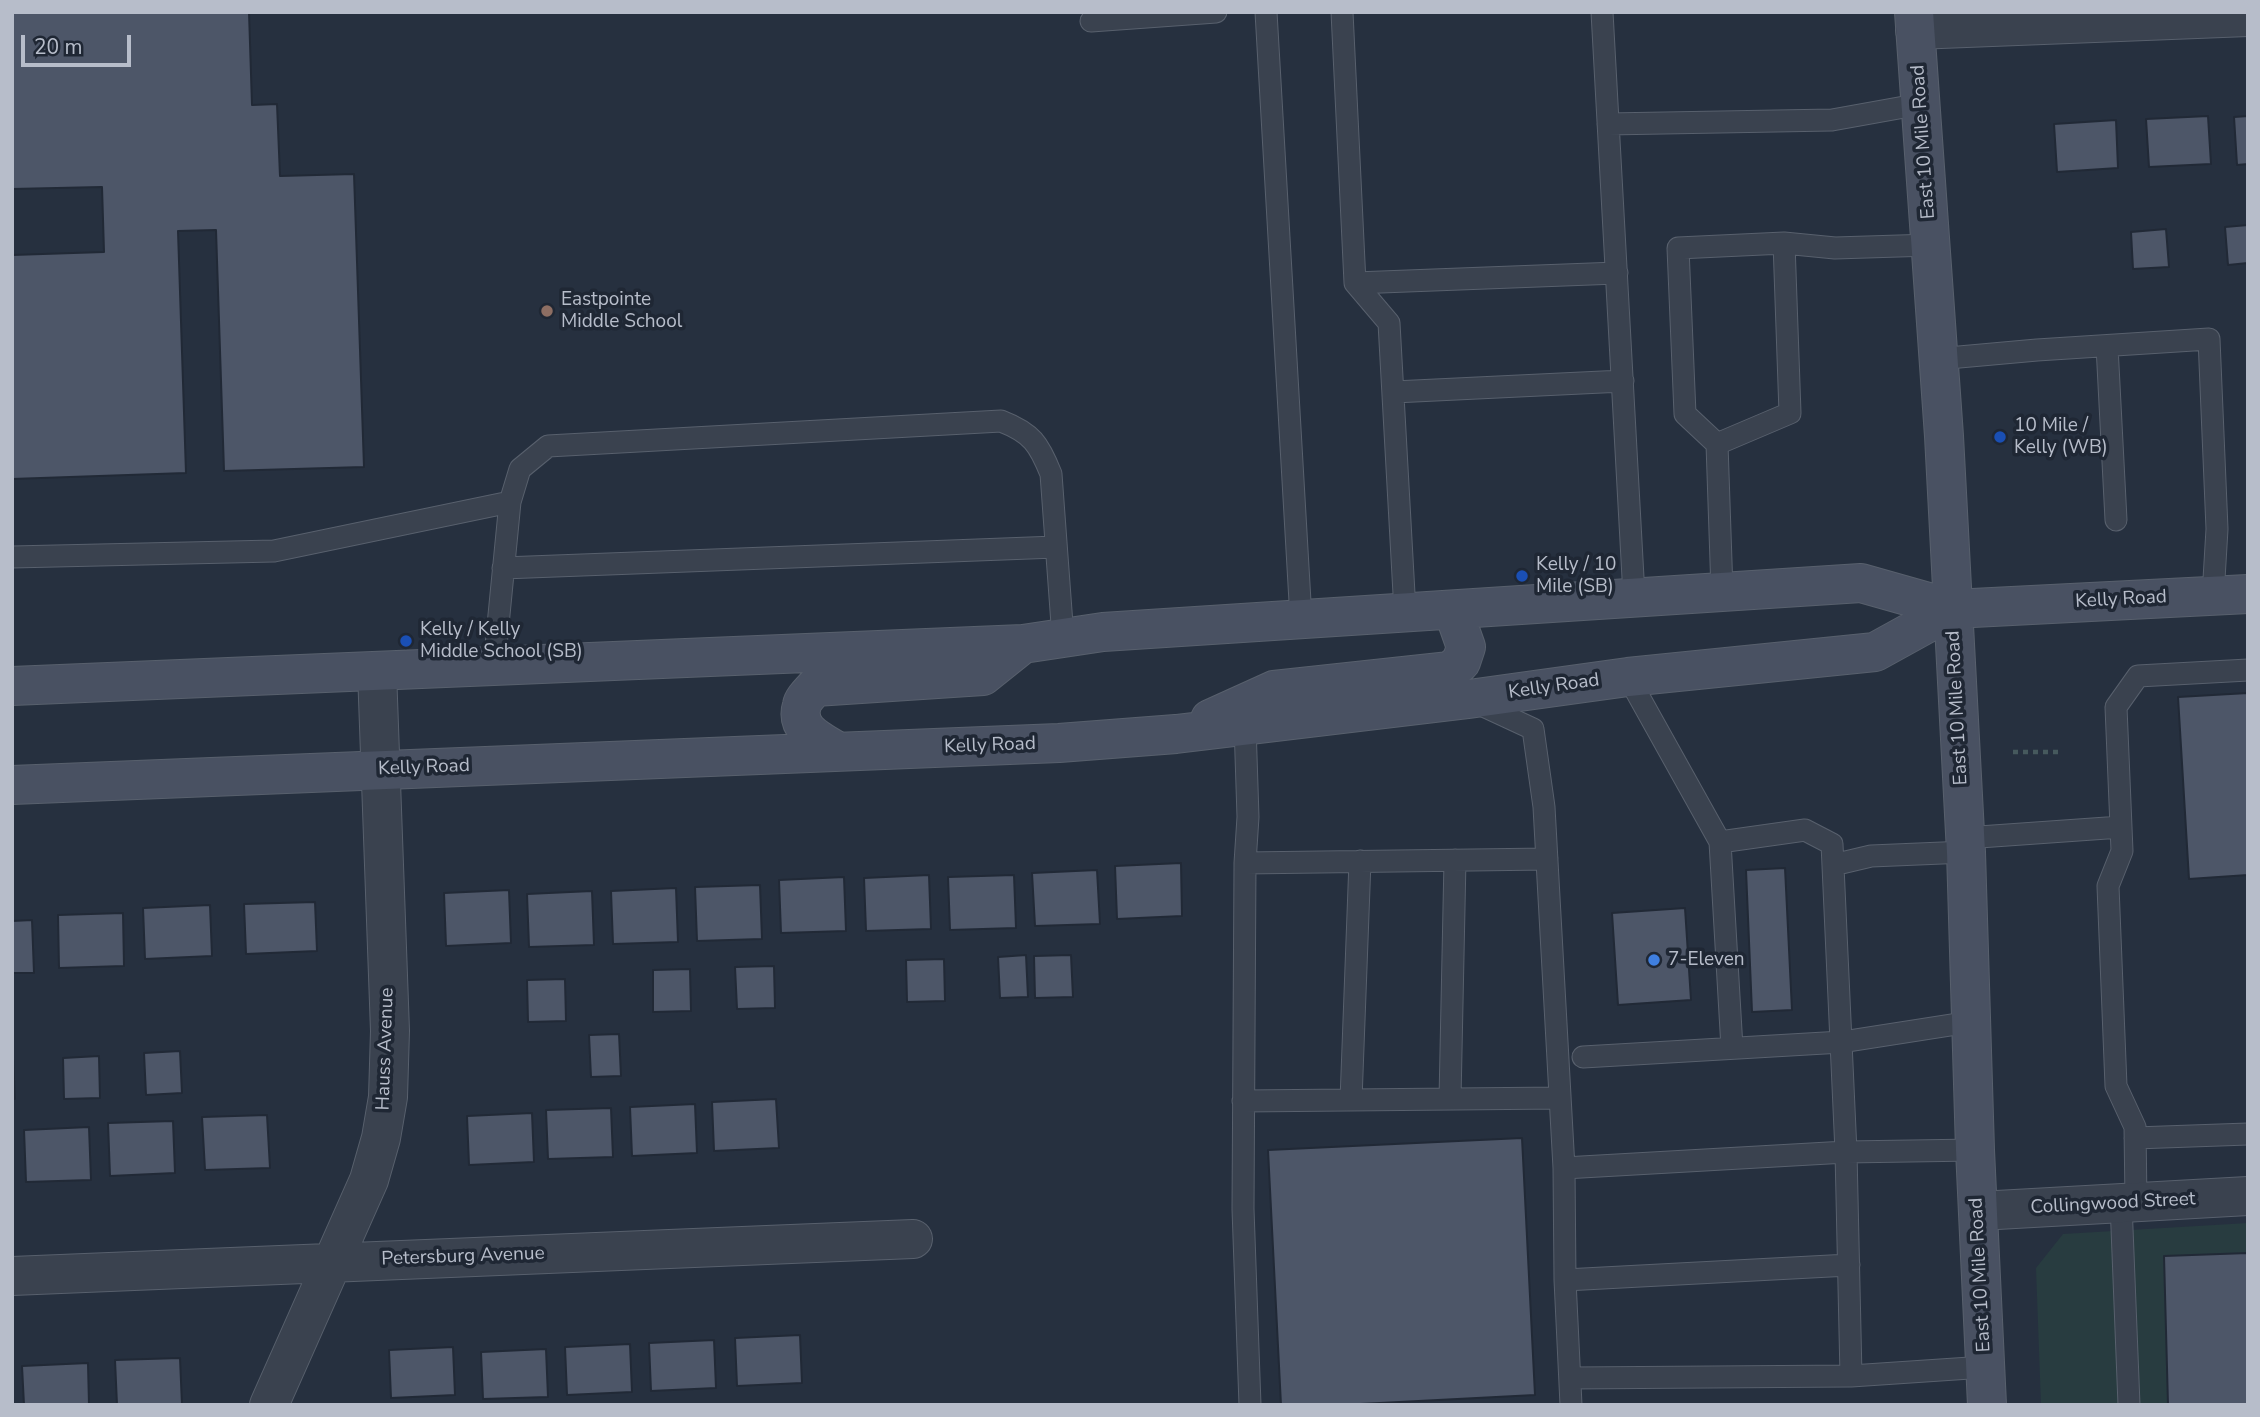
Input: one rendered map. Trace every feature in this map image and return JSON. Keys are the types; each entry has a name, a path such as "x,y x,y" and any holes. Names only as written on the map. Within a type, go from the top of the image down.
{"street":[{"path":"1915,21 2248,17"},
{"name":"East 10 Mile Road","path":"1915,21 1953,608 1987,1405"},
{"name":"Kelly Road","path":"12,686 1023,644 1103,632 1861,583 1953,608 2230,595"},
{"name":"Kelly Road","path":"12,785 1059,743 1176,734 1628,677 1875,652 1953,608"},
{"path":"1176,734 1274,690 1450,671 1461,662 1466,647 1453,610"},
{"path":"837,751 809,734 801,723 802,705 815,687 984,676 1023,644"},
{"name":"Hauss Avenue","path":"269,1405 369,1181 381,1138 388,1097 390,1031 377,671"},
{"name":"Collingwood Street","path":"1979,1211 2248,1196"},
{"name":"Petersburg Avenue","path":"12,1276 914,1239"}],"lane":[{"path":"1091,21 1216,12"},
{"path":"1266,12 1301,619"},
{"path":"1342,12 1355,283 1389,323 1405,612"},
{"path":"1602,12 1634,596"},
{"path":"1608,124 1832,120 1921,104"},
{"path":"1722,591 1717,444 1685,414 1678,248 1784,243 1835,248 1931,245"},
{"path":"1717,444 1790,413 1784,243"},
{"path":"1355,283 1616,273"},
{"path":"1937,359 2209,339 2217,529 2230,595"},
{"path":"2107,346 2116,520"},
{"path":"1394,392 1623,381"},
{"path":"494,666 510,502 520,469 548,446 1001,421 1022,429 1041,450 1051,474 1063,638"},
{"path":"12,557 274,551 510,502"},
{"path":"503,568 1056,547"},
{"path":"2129,1405 2129,1203 2135,1138 2134,1127 2116,1086 2108,886 2122,851 2116,707 2138,676 2248,670"},
{"path":"1628,677 1720,842 1732,1048"},
{"path":"1469,699 1533,729 1544,807 1547,859 1564,1168 1565,1280 1571,1405"},
{"path":"1245,726 1248,817 1245,863 1243,1209 1250,1405"},
{"path":"1833,865 1871,856 2121,827"},
{"path":"1720,842 1805,830 1832,844 1843,1042 1851,1376"},
{"path":"1245,863 1547,859"},
{"path":"1450,1099 1455,860"},
{"path":"1352,1100 1360,861"},
{"path":"1583,1056 1843,1042 1970,1023"},
{"path":"1243,1101 1560,1098"},
{"path":"2135,1138 2248,1134"},
{"path":"1564,1168 1846,1152 1975,1150"},
{"path":"1565,1280 1849,1265"},
{"path":"1571,1378 1851,1376 1985,1367"}],"path":[{"path":"2012,752 2060,752"}],"green space":[{"path":"2248,1223 2248,1405 2041,1405 2036,1268 2063,1234"}],"building":[{"path":"12,12 249,12 252,105 277,104 280,176 354,174 364,467 224,471 216,230 178,231 186,473 12,479 12,255 104,252 102,187 12,189"},
{"path":"2208,116 2211,164 2149,167 2146,119"},
{"path":"2248,116 2248,164 2237,165 2234,117"},
{"path":"2116,120 2118,168 2057,172 2054,124"},
{"path":"2248,225 2248,263 2228,265 2225,227"},
{"path":"2166,229 2169,267 2133,269 2131,232"},
{"path":"2248,693 2248,875 2189,879 2178,697"},
{"path":"1181,863 1182,916 1117,919 1115,866"},
{"path":"1785,868 1792,1010 1752,1012 1746,870"},
{"path":"1097,870 1100,924 1035,926 1032,873"},
{"path":"929,875 931,929 866,931 864,878"},
{"path":"1014,875 1016,928 950,930 948,877"},
{"path":"844,877 846,931 781,933 779,880"},
{"path":"760,885 762,939 697,941 695,887"},
{"path":"676,888 678,942 613,944 611,891"},
{"path":"509,890 511,943 446,946 444,893"},
{"path":"592,891 594,945 529,947 527,894"},
{"path":"315,902 317,951 246,954 244,904"},
{"path":"210,905 212,956 145,959 143,908"},
{"path":"1685,908 1691,1000 1618,1005 1612,913"},
{"path":"123,913 124,966 59,968 58,915"},
{"path":"32,920 34,973 12,973 12,921"},
{"path":"1026,955 1028,997 1000,998 998,957"},
{"path":"1071,955 1073,997 1035,998 1034,956"},
{"path":"944,959 945,1001 907,1002 906,960"},
{"path":"774,966 775,1008 737,1009 735,967"},
{"path":"690,969 691,1011 653,1012 653,970"},
{"path":"565,979 566,1021 528,1022 527,980"},
{"path":"619,1034 621,1076 591,1077 589,1035"},
{"path":"180,1051 182,1093 146,1095 144,1053"},
{"path":"99,1056 100,1098 64,1099 63,1058"},
{"path":"13,1059 15,1099 12,1099"},
{"path":"776,1099 779,1148 714,1151 712,1102"},
{"path":"695,1104 697,1153 632,1156 630,1107"},
{"path":"611,1108 613,1157 548,1159 546,1110"},
{"path":"532,1113 534,1162 469,1165 467,1116"},
{"path":"267,1115 270,1168 205,1170 202,1117"},
{"path":"173,1121 175,1173 110,1176 108,1123"},
{"path":"89,1127 91,1180 26,1182 24,1130"},
{"path":"1522,1138 1535,1395 1341,1405 1281,1405 1268,1150"},
{"path":"2248,1253 2248,1405 2168,1405 2164,1256"},
{"path":"800,1335 802,1383 737,1386 735,1338"},
{"path":"714,1340 716,1388 651,1391 649,1343"},
{"path":"630,1344 632,1392 567,1395 565,1347"},
{"path":"453,1347 455,1395 391,1398 389,1350"},
{"path":"546,1349 548,1397 483,1399 481,1352"},
{"path":"180,1358 182,1405 117,1405 115,1360"},
{"path":"88,1363 89,1405 24,1405 22,1366"}],"place":[{"name":"Eastpointe Middle School","path":"547,311"},
{"name":"10 Mile / Kelly (WB)","path":"2000,437"},
{"name":"Kelly / 10 Mile (SB)","path":"1522,576"},
{"name":"Kelly / Kelly Middle School (SB)","path":"406,641"},
{"name":"7-Eleven","path":"1654,960"}]}
